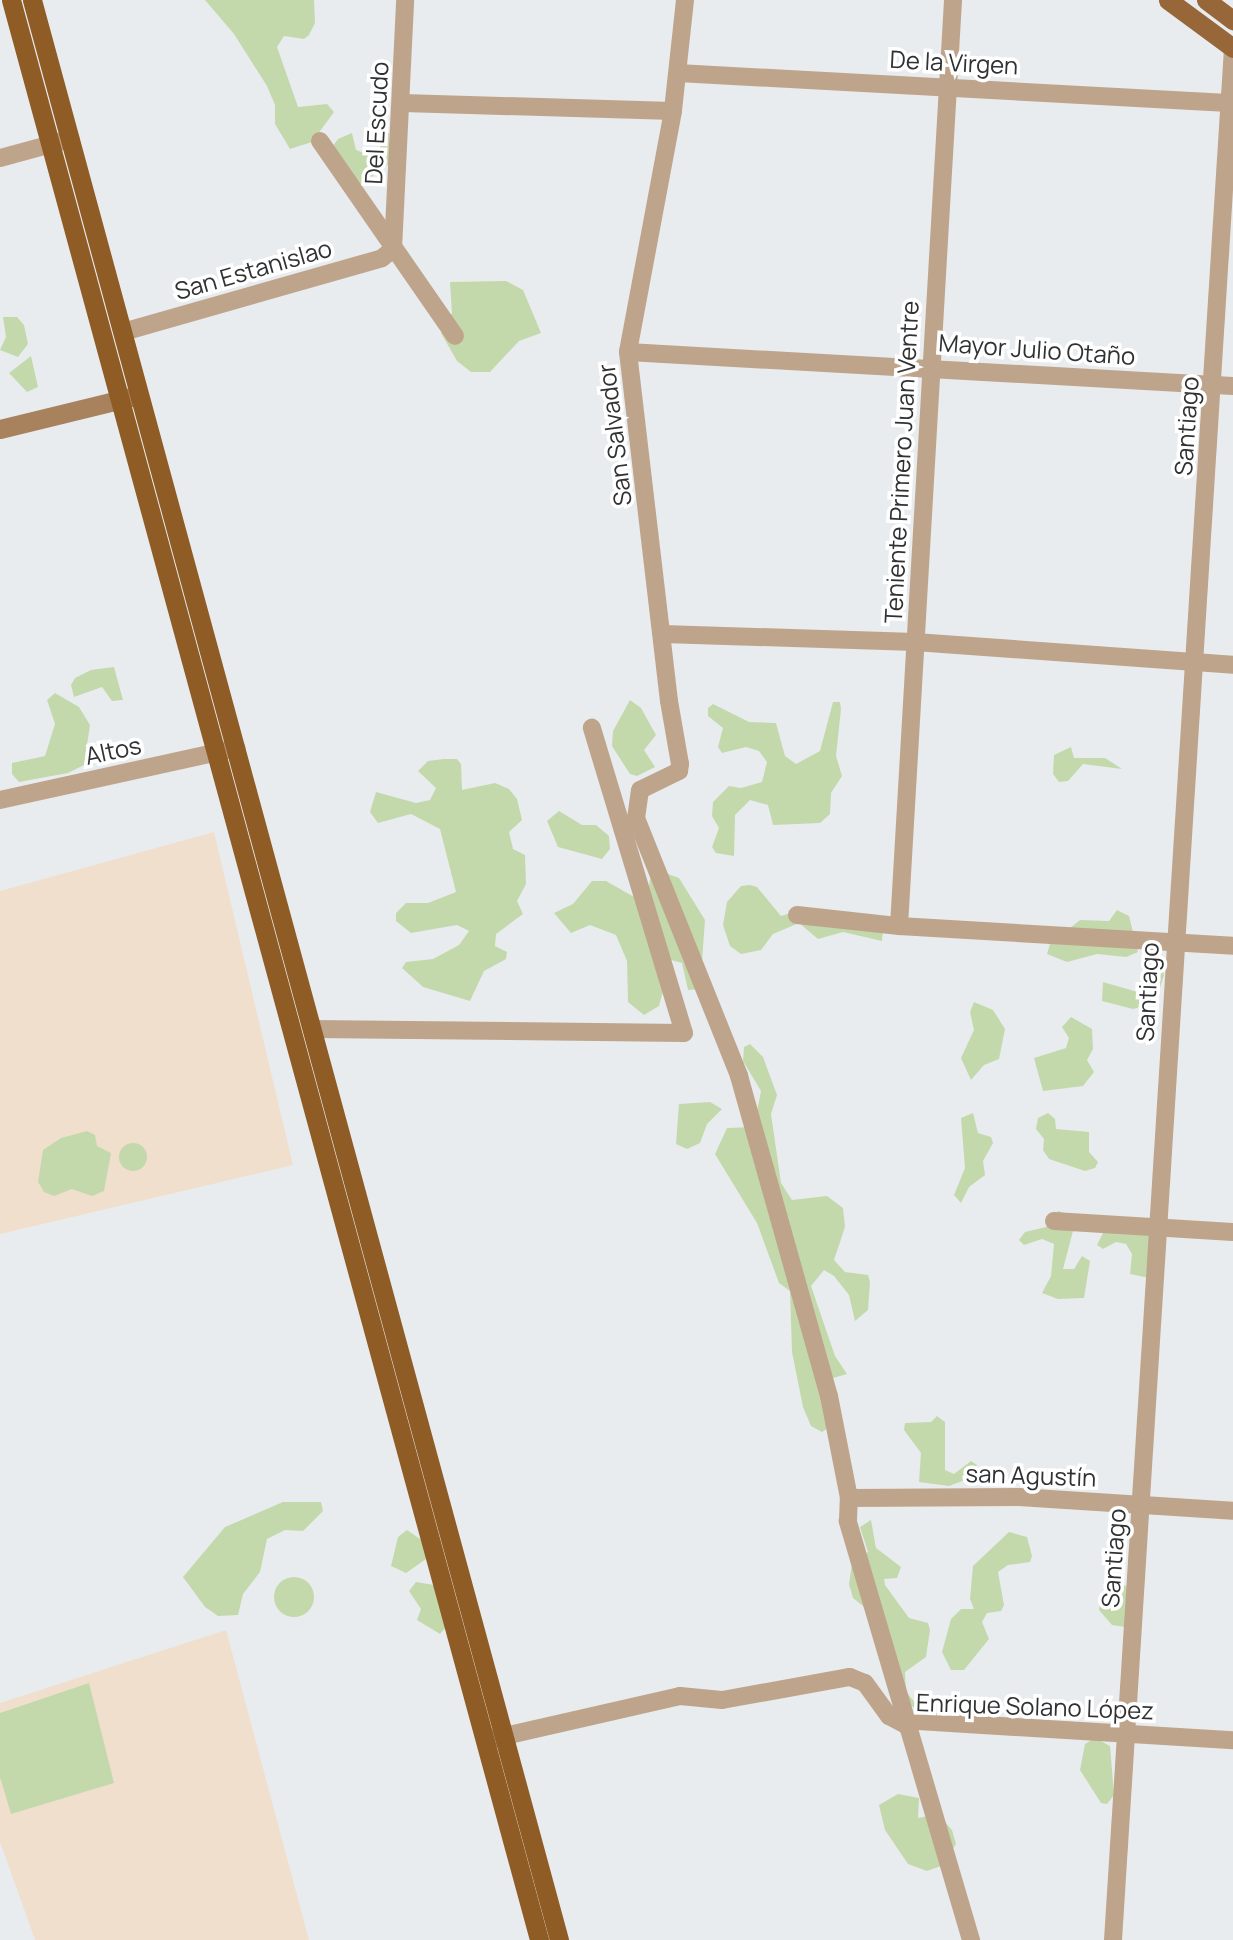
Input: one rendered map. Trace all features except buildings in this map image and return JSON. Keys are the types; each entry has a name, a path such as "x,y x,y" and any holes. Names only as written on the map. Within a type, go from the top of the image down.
{"highway":[{"path":"11,0 120,400 226,750"},
{"path":"32,0 140,394 226,750 263,888 495,1738 559,1940"},
{"path":"263,888 312,1029 343,1180"},
{"path":"495,1738 539,1940"}],"main road":[{"path":"1168,0 1233,48"},
{"path":"1206,0 1233,20"},
{"path":"0,429 140,394"}],"street":[{"name":"Del Escudo","path":"394,247 403,103 405,0"},
{"name":"San Salvador","path":"685,0 673,111 628,352 669,701 680,755 679,771 640,790 636,818 739,1076 829,1396 849,1498"},
{"name":"Teniente Primero Juan Ventre","path":"900,926 953,0"},
{"name":"Santiago","path":"1113,1940 1180,836 1213,385 1233,48"},
{"name":"De la Virgen","path":"678,73 1228,103"},
{"path":"403,103 673,111"},
{"path":"0,158 70,139"},
{"path":"320,141 455,336"},
{"name":"San Estanislao","path":"123,332 382,258 394,247"},
{"name":"Mayor Julio Otaño","path":"628,352 930,366 1233,386"},
{"path":"663,634 915,642 1233,665"},
{"path":"312,1029 684,1032 593,728"},
{"name":"Altos","path":"0,800 226,750"},
{"path":"797,915 900,926 1233,946"},
{"path":"1055,1221 1233,1232"},
{"name":"san Agustín","path":"849,1498 1019,1497 1233,1511"},
{"path":"849,1498 848,1521 971,1940"},
{"name":"Enrique Solano López","path":"495,1738 680,1696 722,1700 850,1677 865,1683 889,1716 906,1726 918,1721 1233,1740"}],"shaded area":[{"path":"214,832 293,1165 0,1234 0,891"},
{"path":"226,1630 309,1940 35,1940 0,1842 0,1703"}],"green space":[{"path":"205,0 314,0 315,23 309,35 304,39 284,36 277,47 298,107 327,104 334,112 312,142 290,149 275,124 275,105 267,86 234,34"},
{"path":"389,132 390,163 359,186 330,150 338,139 352,133 356,150 374,157"},
{"path":"506,281 523,290 541,333 519,341 490,372 471,372 457,361 441,333 452,313 450,282"},
{"path":"3,317 17,317 24,325 28,344 18,357 0,350 6,337"},
{"path":"31,356 38,387 27,392 9,373"},
{"path":"114,667 123,700 112,701 102,687 74,697 71,685 75,678 91,670"},
{"path":"55,693 79,707 90,725 84,765 68,773 19,782 12,774 12,763 45,756 55,724 47,700"},
{"path":"630,700 641,708 656,735 644,750 655,767 637,776 630,774 612,746 613,731"},
{"path":"833,702 840,702 841,709 836,756 842,776 831,793 830,814 820,823 773,825 768,805 750,800 735,815 734,856 716,853 712,847 719,828 712,816 713,802 729,786 741,788 762,782 767,762 759,751 746,747 722,753 718,747 723,728 708,716 708,708 713,704 749,722 776,723 785,756 796,764 820,751"},
{"path":"1071,747 1074,758 1105,758 1122,769 1083,764 1068,781 1059,782 1053,774 1054,755"},
{"path":"457,759 461,764 462,790 495,783 509,789 517,799 522,820 509,832 513,849 525,855 526,884 517,901 523,914 496,934 495,946 507,952 506,959 484,971 470,1001 423,987 402,968 406,962 433,959 459,945 469,931 457,925 411,933 396,921 396,913 406,903 428,903 456,892 440,829 411,814 378,823 370,812 376,792 416,803 430,800 436,788 418,771 428,761"},
{"path":"559,811 582,825 596,825 609,836 610,849 602,859 558,847 547,821"},
{"path":"660,871 679,878 705,920 700,989 688,990 682,963 671,960 659,1006 644,1015 628,1002 627,961 616,935 590,925 571,933 554,913 573,904 592,881 606,881 636,898 648,892 650,879"},
{"path":"741,886 757,887 781,916 794,912 883,928 882,941 843,932 818,939 799,923 773,934 761,950 741,954 730,946 723,925 727,902"},
{"path":"1117,910 1129,916 1138,952 1126,957 1097,954 1067,962 1047,954 1050,944 1080,920 1109,921"},
{"path":"1151,957 1161,961 1164,975 1155,1003 1133,1009 1102,1001 1103,982 1141,993"},
{"path":"974,1002 993,1010 1005,1029 999,1059 984,1065 971,1080 961,1058 974,1030 970,1012"},
{"path":"1071,1017 1092,1029 1093,1049 1087,1060 1094,1072 1083,1086 1043,1091 1034,1058 1066,1048 1069,1038 1062,1027"},
{"path":"750,1044 763,1057 777,1095 771,1114 781,1183 792,1200 827,1196 843,1208 845,1227 834,1260 845,1272 868,1275 870,1282 868,1310 855,1321 849,1295 834,1276 824,1270 811,1286 835,1356 847,1374 823,1381 828,1428 822,1432 811,1426 803,1407 792,1352 790,1291 779,1283 757,1223 715,1154 727,1128 754,1127 761,1091 743,1061 744,1047"},
{"path":"710,1102 722,1109 707,1124 700,1143 687,1149 676,1144 679,1104"},
{"path":"973,1113 978,1133 991,1137 993,1143 983,1161 985,1175 969,1187 961,1203 954,1195 965,1168 961,1118"},
{"path":"1048,1113 1055,1119 1056,1129 1089,1132 1089,1152 1098,1162 1095,1168 1085,1171 1049,1159 1043,1150 1044,1139 1036,1129 1038,1118"},
{"path":"87,1131 95,1135 97,1146 111,1153 104,1191 92,1196 72,1189 54,1196 44,1192 38,1182 43,1150 61,1138"},
{"path":"133,1143 143,1147 147,1157 143,1167 133,1171 123,1167 119,1157 123,1147"},
{"path":"1058,1211 1067,1214 1073,1231 1063,1269 1074,1269 1082,1256 1090,1261 1084,1298 1058,1299 1042,1293 1051,1276 1054,1244 1042,1239 1024,1245 1019,1240 1025,1232 1046,1227"},
{"path":"1105,1229 1149,1229 1149,1278 1130,1274 1132,1254 1126,1244 1116,1242 1103,1249 1097,1245"},
{"path":"937,1416 945,1422 945,1470 954,1474 971,1461 977,1465 965,1480 949,1486 919,1482 921,1453 904,1430 905,1423 931,1422"},
{"path":"283,1502 321,1502 323,1511 303,1531 285,1530 267,1539 260,1572 243,1594 238,1615 218,1616 205,1607 183,1577 225,1527"},
{"path":"871,1520 876,1548 901,1567 897,1578 884,1579 885,1585 909,1618 928,1623 930,1630 926,1657 905,1672 906,1692 917,1705 916,1710 912,1706 900,1710 868,1610 853,1598 849,1584 852,1564 868,1552 860,1527"},
{"path":"407,1530 423,1541 426,1559 406,1573 391,1566 398,1537"},
{"path":"1009,1532 1027,1537 1032,1556 1030,1562 1008,1565 998,1572 1004,1605 1001,1611 987,1613 982,1622 989,1639 964,1670 951,1670 942,1652 951,1619 961,1609 974,1609 970,1599 973,1566"},
{"path":"294,1577 302,1578 308,1583 313,1589 313,1605 308,1611 302,1616 294,1617 286,1616 280,1611 275,1605 274,1597 275,1589 280,1583 286,1578"},
{"path":"416,1582 434,1585 447,1626 440,1634 417,1620 421,1609 409,1591"},
{"path":"1113,1583 1135,1588 1125,1627 1112,1625 1099,1610 1101,1597"},
{"path":"89,1683 114,1783 11,1814 0,1777 0,1713"},
{"path":"1095,1738 1110,1746 1114,1795 1107,1804 1101,1803 1080,1770 1085,1744"},
{"path":"898,1794 919,1798 918,1818 938,1814 952,1830 956,1844 941,1866 927,1871 908,1864 885,1830 879,1805"}]}
